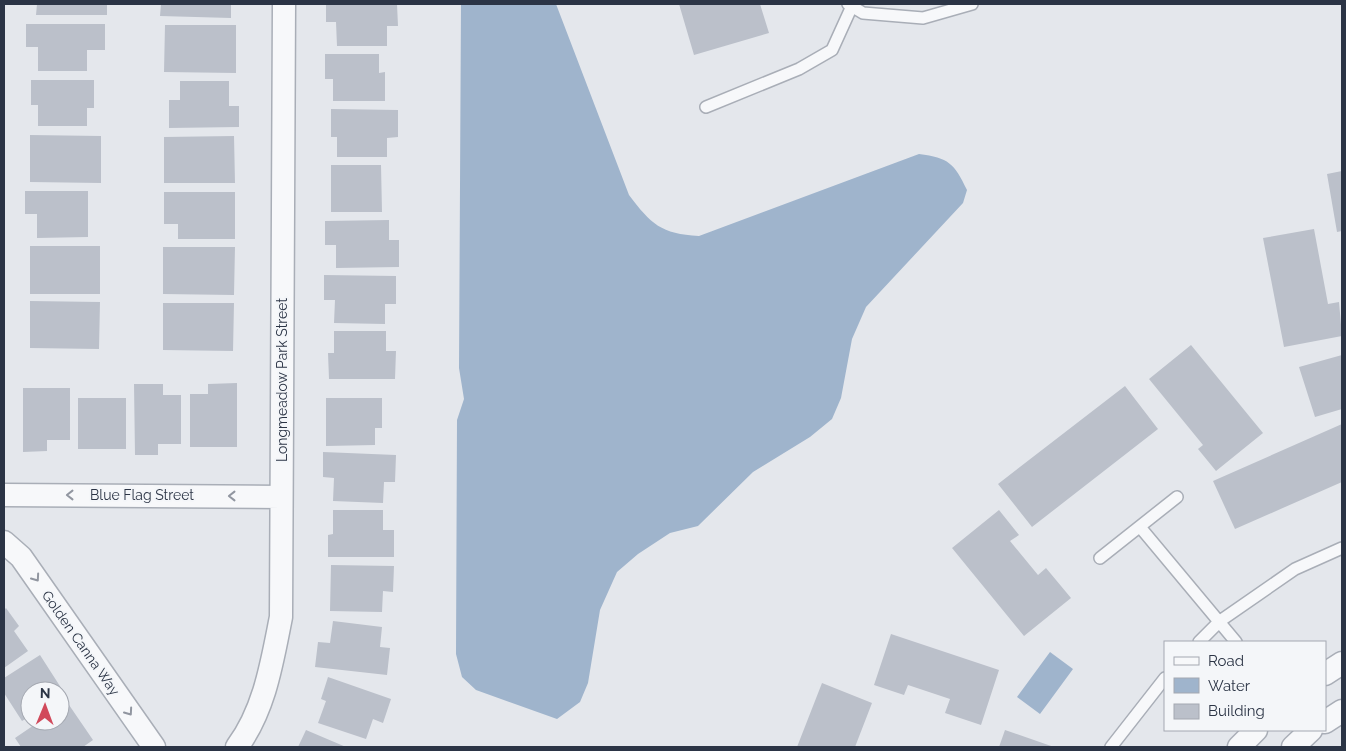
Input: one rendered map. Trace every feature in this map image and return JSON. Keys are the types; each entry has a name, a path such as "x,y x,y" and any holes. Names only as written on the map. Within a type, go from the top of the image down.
{"street":[{"name":"Longmeadow Park Street","path":"236,747 245,736 267,686 280,617 284,4"},
{"name":"Blue Flag Street","path":"4,495 281,497"},
{"name":"Golden Canna Way","path":"4,542 21,557 154,747"},
{"path":"1326,673 1342,663"},
{"path":"1326,721 1342,711"},
{"path":"1239,747 1255,731"}],"lane":[{"path":"706,107 799,69 832,50 850,5 864,13 923,18 972,4"},
{"path":"1100,558 1177,497"},
{"path":"1140,527 1235,641"},
{"path":"1200,641 1220,621 1296,569 1342,548"},
{"path":"1111,747 1164,679"}],"water":[{"path":"461,4 556,4 629,195 651,220 666,230 699,236 919,154 949,163 967,190 963,203 866,307 852,339 841,398 832,419 810,437 753,472 698,526 670,533 638,554 617,572 600,610 588,683 580,702 557,719 476,690 462,677 456,654 457,420 464,399 459,368"},
{"path":"1050,652 1073,669 1040,714 1017,697"}],"building":[{"path":"37,4 107,4 107,15 36,15"},
{"path":"161,4 231,4 231,18 160,16"},
{"path":"326,4 397,4 398,26 387,26 387,46 337,46 336,22 326,22"},
{"path":"679,4 760,4 769,33 694,55"},
{"path":"26,24 105,24 105,50 87,50 87,71 38,71 38,47 26,47"},
{"path":"165,25 236,25 236,73 164,72"},
{"path":"325,54 379,54 379,73 385,72 385,101 333,101 333,79 325,79"},
{"path":"31,80 94,80 94,108 87,108 87,126 38,126 38,105 31,105"},
{"path":"180,81 229,81 229,106 239,106 239,127 169,128 169,100 180,100"},
{"path":"331,109 398,110 398,137 387,138 387,157 337,157 337,137 331,137"},
{"path":"30,135 101,136 101,183 30,182"},
{"path":"234,136 235,183 164,183 164,137"},
{"path":"331,165 381,165 382,212 331,212"},
{"path":"1342,171 1342,231 1337,232 1327,174"},
{"path":"25,191 88,191 88,237 37,238 37,214 25,214"},
{"path":"164,192 235,192 235,239 178,239 178,224 164,224"},
{"path":"389,220 389,240 399,240 399,267 336,268 336,245 325,245 325,221"},
{"path":"1314,229 1328,304 1339,302 1342,336 1284,347 1263,238"},
{"path":"30,246 100,246 100,294 30,294"},
{"path":"163,247 235,247 234,295 163,294"},
{"path":"324,275 396,276 396,304 385,304 385,324 334,323 335,300 324,300"},
{"path":"30,301 100,302 99,349 30,348"},
{"path":"163,303 234,303 233,351 163,350"},
{"path":"334,331 386,331 386,351 396,351 395,379 329,379 328,353 334,353"},
{"path":"1191,345 1263,433 1216,471 1198,449 1203,445 1149,379"},
{"path":"1342,355 1342,409 1315,417 1299,367"},
{"path":"237,383 237,447 190,447 190,394 208,394 208,384"},
{"path":"134,384 163,384 163,395 181,395 181,444 158,444 158,455 135,455"},
{"path":"1125,386 1158,429 1032,527 998,484"},
{"path":"23,388 70,388 70,440 47,440 47,451 23,452"},
{"path":"78,398 126,398 126,449 78,449"},
{"path":"326,398 382,398 382,428 375,428 375,445 326,446"},
{"path":"1342,424 1342,482 1235,529 1213,481"},
{"path":"323,452 396,455 395,482 384,482 383,503 333,501 334,478 323,477"},
{"path":"333,510 383,510 383,530 394,530 394,557 328,557 328,535 333,534"},
{"path":"999,510 1019,535 1010,541 1038,575 1046,568 1071,598 1024,636 952,548"},
{"path":"331,565 394,566 393,592 383,591 382,612 330,611"},
{"path":"6,608 19,626 14,631 28,651 4,668 4,610"},
{"path":"333,621 382,627 380,647 390,648 387,675 315,667 318,642 330,643"},
{"path":"891,634 999,670 981,725 945,713 950,699 908,685 904,695 874,685"},
{"path":"40,655 57,681 20,681 20,718 4,693 4,678"},
{"path":"328,677 391,699 383,723 373,719 366,739 318,723 326,701 321,699"},
{"path":"822,683 872,703 855,747 797,747"},
{"path":"70,706 93,740 83,747 21,747 15,738 25,731 70,731"},
{"path":"306,730 346,747 298,747"},
{"path":"1005,730 1054,747 999,747"}]}
